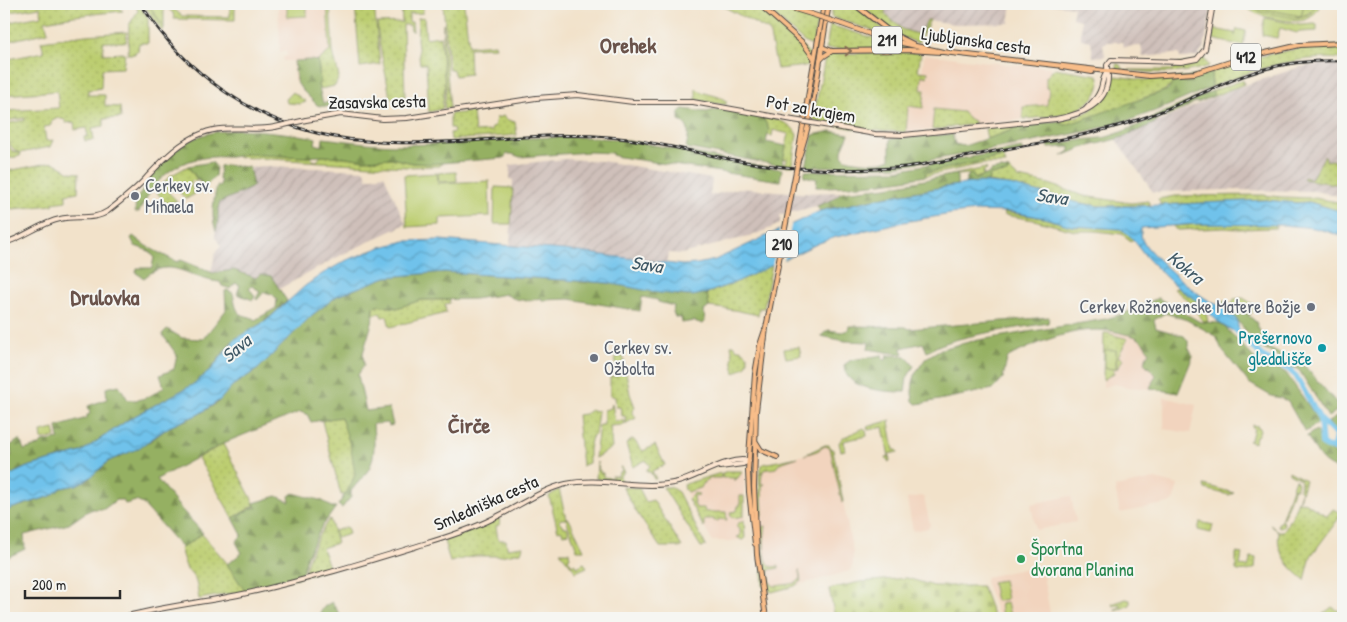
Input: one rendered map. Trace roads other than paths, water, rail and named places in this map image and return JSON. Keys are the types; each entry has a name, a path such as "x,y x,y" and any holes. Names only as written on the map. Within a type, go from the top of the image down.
{"main road":[{"name":"211","path":"759,4 803,43 817,61"},
{"name":"Ljubljanska cesta","path":"778,4 884,39 943,52 1099,72 1149,76 1195,73 1243,58 1289,47 1343,43"},
{"name":"210","path":"820,43 824,4"},
{"name":"210","path":"757,555 754,487 758,387 766,328 798,160 807,127 820,43 829,4"},
{"name":"211","path":"854,4 900,38 934,50"},
{"name":"211","path":"803,43 812,47 820,43 832,51 909,50 943,52"},
{"path":"817,61 832,51"},
{"name":"210","path":"766,328 760,345 755,374 749,461 749,492 766,618"},
{"path":"755,440 762,450 777,456"}],"street":[{"path":"1107,72 1107,65 1112,60 1181,62 1197,59 1206,48 1213,4"},
{"name":"Pot za krajem","path":"532,99 583,95 634,102 688,102 875,134 914,135 1056,119 1084,111 1098,97 1103,76 1107,72"},
{"name":"Zasavska cesta","path":"4,243 52,221 67,218 95,217 106,213 146,179 165,157 199,135 223,129 275,127 341,114 383,119 407,118 532,99"},
{"name":"Smledniška cesta","path":"120,618 303,580 461,533 538,495 564,485 594,482 641,486 657,485 683,480 718,466 725,467 749,461"}],"water":[{"name":"Sava","path":"977,182 1010,185 1098,206 1266,200 1297,203 1309,202 1343,212 1343,236 1314,228 1284,225 1198,224 1141,228 1142,240 1149,250 1167,268 1202,296 1219,305 1221,302 1237,320 1239,332 1227,328 1199,303 1173,284 1149,260 1132,239 1120,229 1071,226 1044,218 1012,212 976,211 951,214 898,223 836,237 819,243 739,281 707,293 692,296 659,293 608,283 444,272 386,277 337,296 312,315 258,369 232,386 220,400 199,414 169,427 137,449 109,461 88,479 76,485 61,488 51,496 4,511 4,478 27,467 81,452 131,418 192,385 210,371 235,339 266,321 305,286 347,260 381,247 405,241 440,240 564,250 682,265 697,264 715,260 820,211 884,197"}],"waterway":[{"name":"Kokra","path":"1234,328 1262,356 1288,369 1296,376 1320,419 1336,435 1335,449 1343,453"},
{"name":"Kokra","path":"1320,419 1322,444 1335,449"}],"railway":[{"path":"141,4 178,52 200,73 250,107 277,120 305,130 351,140 402,143 521,137 609,137 648,142 746,162 814,169 861,170 904,167 1063,139 1149,116 1236,78 1260,70 1295,63 1343,61"}],"place":[{"name":"Cerkev sv. Mihaela","path":"135,196"},
{"name":"Cerkev Rožnovenske Matere Božje","path":"1311,307"},
{"name":"Prešernovo gledališče","path":"1322,348"},
{"name":"Cerkev sv. Ožbolta","path":"594,358"},
{"name":"Športna dvorana Planina","path":"1021,559"}],"district":[{"name":"Orehek","path":"628,45"},
{"name":"Drulovka","path":"105,297"},
{"name":"Čirče","path":"469,425"}]}
